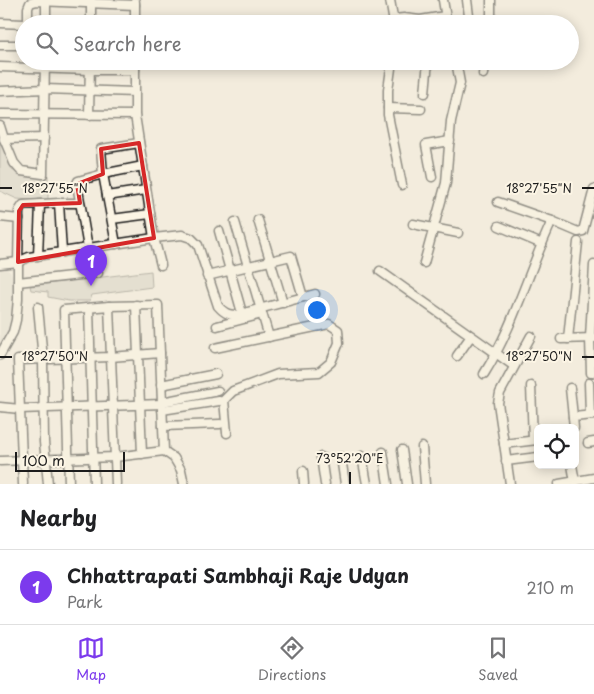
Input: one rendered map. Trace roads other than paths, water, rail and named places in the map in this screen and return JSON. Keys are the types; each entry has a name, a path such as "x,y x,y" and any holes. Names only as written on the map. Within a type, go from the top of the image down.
{"street":[{"path":"390,0 393,15"},
{"path":"443,0 445,15"},
{"path":"467,0 469,15"},
{"path":"491,0 491,15"},
{"path":"46,1 46,15"},
{"path":"28,15 30,3 46,1 135,2 135,15"},
{"path":"90,15 91,2"},
{"path":"0,23 15,24"},
{"path":"0,45 15,45"},
{"path":"0,67 15,66"},
{"path":"0,126 14,163 21,171 43,174 45,70"},
{"path":"89,115 90,70 135,70 135,115 154,238 161,265"},
{"path":"391,70 388,108 402,185"},
{"path":"426,93 427,70"},
{"path":"424,263 446,183 451,121 460,83 458,70"},
{"path":"483,74 484,70"},
{"path":"0,91 45,89 135,92"},
{"path":"388,108 421,109"},
{"path":"0,114 135,115"},
{"path":"4,139 44,138"},
{"path":"432,177 426,145 450,141"},
{"path":"116,244 103,174 101,149 139,143"},
{"path":"88,248 78,181 143,166"},
{"path":"107,196 146,190"},
{"path":"498,202 578,232 583,231 594,190"},
{"path":"59,203 62,252"},
{"path":"0,355 14,326 18,299 19,219 23,205 80,203"},
{"path":"38,256 40,204"},
{"path":"112,219 150,214"},
{"path":"0,217 19,219"},
{"path":"258,220 283,303"},
{"path":"484,374 497,354 509,328 552,221"},
{"path":"235,222 268,337"},
{"path":"413,224 458,233"},
{"path":"499,226 542,244"},
{"path":"219,230 242,314"},
{"path":"0,264 62,252 182,235 194,240 200,250 218,306 224,313 232,316 261,311"},
{"path":"578,242 565,339 592,338"},
{"path":"207,276 291,256 303,298"},
{"path":"591,374 594,265"},
{"path":"380,271 514,366"},
{"path":"18,282 98,273"},
{"path":"216,326 315,294"},
{"path":"136,305 142,454"},
{"path":"69,484 64,310 109,306 158,305 164,452"},
{"path":"109,306 116,484"},
{"path":"38,307 48,484"},
{"path":"89,308 94,484"},
{"path":"215,348 329,324 338,330 339,343 331,362 319,372 278,374 233,391 224,400 227,434"},
{"path":"457,356 471,336"},
{"path":"510,484 498,404 500,393 531,336"},
{"path":"23,484 18,360 160,354"},
{"path":"161,384 216,374"},
{"path":"573,417 592,415 589,383"},
{"path":"531,386 534,426"},
{"path":"570,388 574,424"},
{"path":"162,405 218,391"},
{"path":"0,407 20,409 162,405 219,401"},
{"path":"163,426 220,424"},
{"path":"504,444 534,440"},
{"path":"422,447 426,484"},
{"path":"402,450 407,484"},
{"path":"0,461 115,457 164,452 174,458 181,470 184,484"},
{"path":"383,452 388,484"},
{"path":"362,456 367,484"},
{"path":"321,457 325,484"},
{"path":"342,457 345,484"},
{"path":"506,461 534,458"},
{"path":"573,469 575,482"},
{"path":"303,471 304,484"},
{"path":"559,484 594,478"}],"place":[{"name":"Chhattrapati Sambhaji Raje Udyan","path":"91,286"}]}
